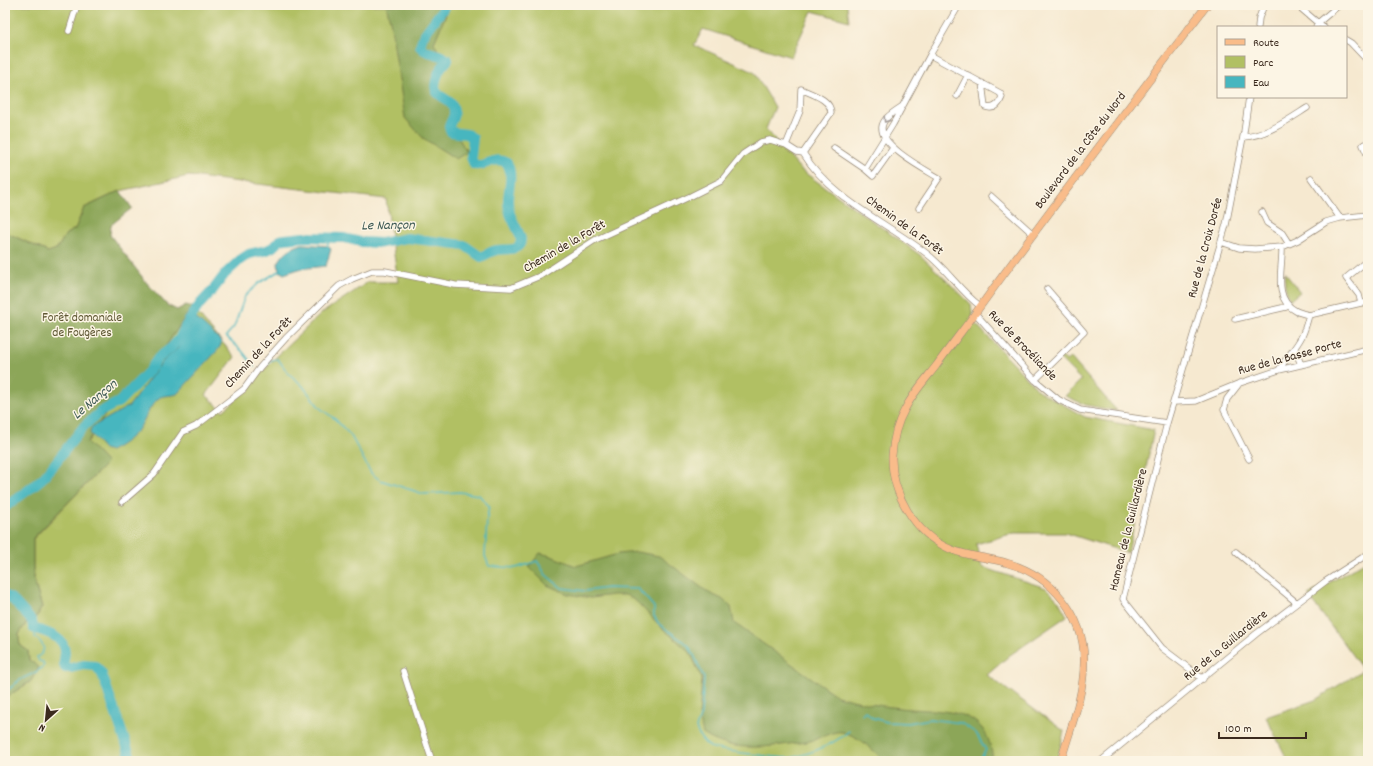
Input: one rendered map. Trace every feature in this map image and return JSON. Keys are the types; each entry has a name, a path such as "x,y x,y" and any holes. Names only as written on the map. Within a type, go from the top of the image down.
{"main road":[{"name":"Boulevard de la Côte du Nord","path":"1061,761 1079,700 1084,662 1083,644 1072,613 1063,599 1052,587 1040,578 1007,563 966,554 949,548 932,538 918,526 908,512 894,481 892,457 894,443 897,428 904,411 915,392 1207,5"}],"street":[{"path":"69,31 77,5"},
{"path":"865,169 884,139 959,5"},
{"path":"1258,26 1259,18 1264,5"},
{"path":"1298,5 1317,25 1339,5"},
{"path":"1347,41 1368,61"},
{"path":"930,55 968,76 982,83 1000,93 1002,97 996,107 985,107 982,83"},
{"path":"957,96 968,76"},
{"path":"786,145 800,111 801,89 824,100 830,106 831,110 831,113 803,153"},
{"name":"Rue de la Croix Dorée","path":"1174,402 1222,242 1243,137 1249,98"},
{"path":"1243,137 1254,137 1287,121 1307,108"},
{"path":"884,139 893,148 939,178 920,208"},
{"name":"Chemin de la Forêt","path":"122,502 154,474 183,432 196,426 244,389 260,367 286,338 339,286 372,271 385,271 455,285 511,288 540,276 595,240 721,181 743,154 761,142 770,140 786,145 797,152 803,153 818,173 837,192 927,254 980,306"},
{"path":"1368,142 1363,145 1368,156"},
{"path":"834,148 873,176 893,148"},
{"path":"1311,178 1340,218"},
{"path":"991,196 1033,234"},
{"path":"1262,212 1267,223 1282,233 1289,244"},
{"path":"1222,242 1240,248 1255,249 1282,247 1298,240 1326,222 1340,218 1368,215"},
{"path":"1282,247 1281,293 1288,305 1296,311 1309,315 1360,302 1368,303"},
{"path":"1360,302 1359,295 1346,278 1368,260"},
{"path":"1035,380 1084,332 1046,289"},
{"path":"1235,319 1286,307 1288,305"},
{"name":"Rue de Brocéliande","path":"975,313 1035,380 1059,400 1080,410 1167,422"},
{"path":"1279,370 1286,358 1295,349 1303,335 1309,315"},
{"path":"1295,349 1300,365"},
{"name":"Rue de la Basse Porte","path":"1174,402 1196,402 1240,383 1279,370 1368,349"},
{"path":"1240,383 1227,399 1224,410 1249,459"},
{"name":"Hameau de la Guillardière","path":"1174,402 1167,422 1122,599 1162,648 1203,679"},
{"path":"1236,552 1297,603"},
{"name":"Rue de la Guillardière","path":"1101,761 1203,679 1256,634 1326,581 1368,554"},
{"path":"403,671 432,761"}],"green space":[{"path":"5,5 847,5 849,21 812,11 791,57 703,29 694,45 754,72 775,107 766,129 801,170 920,255 971,304 973,321 1039,391 1085,417 1154,430 1128,553 1066,533 1014,533 976,544 982,567 1046,588 1058,600 1067,616 1010,655 987,675 1064,731 1057,761 5,761 5,698 31,681 28,651 20,645 19,634 27,622 37,616 42,607 33,578 33,539 107,463 87,443 107,412 153,365 192,307 235,357 206,395 223,411 237,399 280,353 322,313 368,282 398,282 386,199 189,176 120,191 84,208 75,229 66,234 57,249 48,252 5,232"},
{"path":"386,5 450,5 434,43 444,61 438,79 439,91 453,101 456,112 452,127 467,152 456,159 423,138 405,118 390,20"},
{"name":"Forêt domaniale de Fougères","path":"120,191 132,208 111,225 110,235 146,282 167,305 177,310 186,305 192,307 153,365 107,412 87,442 107,463 33,538 33,578 42,607 37,616 27,622 19,634 19,640 20,645 28,651 29,660 39,667 31,681 5,698 5,232 48,252 57,249 66,234 75,229 84,208"},
{"path":"1285,273 1300,292 1290,300 1285,286"},
{"path":"1062,357 1067,361 1070,357 1117,411 1086,405 1065,396 1081,380 1060,359"},
{"path":"637,552 659,556 709,593 722,599 731,607 734,623 837,696 884,706 947,712 961,715 973,720 982,729 989,742 993,761 885,761 860,740 842,732 835,732 805,742 756,747 733,746 712,739 703,734 699,715 702,679 690,652 662,628 637,602 626,595 591,598 568,594 547,585 529,567 540,553 576,566 618,554"},
{"path":"1368,560 1368,761 1288,761 1266,717 1315,700 1363,670 1308,595"}],"water":[{"path":"302,244 328,246 331,249 326,266 299,269 284,274 279,271 278,263 285,253"},
{"path":"196,318 221,341 221,345 217,351 177,394 162,396 156,401 138,430 132,436 121,445 110,451 104,449 90,433 92,427 129,406 163,361 177,349"}],"waterway":[{"name":"Le Nançon","path":"5,507 45,476 84,426 100,412 119,402 149,371 158,358 171,348 179,339 186,325 200,304 225,274 249,254 267,250 273,247 280,240 304,237 344,238 361,242 381,243 407,238 464,245 481,257 491,252 512,249 518,246 521,239 508,207 510,172 507,163 497,160 482,165 474,165 471,157 473,138 467,134 451,132 449,127 454,115 453,106 435,89 439,72 448,60 445,57 425,51 420,46 423,36 446,5"},
{"path":"327,247 330,238"},
{"path":"254,366 242,351 226,336 234,327 245,296 259,283 279,271"},
{"path":"267,364 270,360 278,359 288,373 302,385 320,408 335,419 351,436 371,473 380,480 424,494 460,492 479,495 489,506 485,556 489,566 516,568 537,561 546,575 562,588 585,591 608,588 638,589 654,607 654,616 659,624 688,645 694,655 704,678 701,714 696,728 701,739 710,747 750,754 791,758 822,748 849,731"},
{"name":"Le Nançon","path":"5,595 12,599 32,621 33,628 48,633 58,638 62,642 65,652 65,668 83,665 96,666 102,674 132,761"},
{"path":"5,691 20,680 33,674 44,665 43,662 39,661 37,657 42,654 44,648 35,637 36,629"},
{"path":"862,714 865,711 873,718 887,722 908,723 930,719 961,723 976,733 986,750 982,756 983,761"}]}
